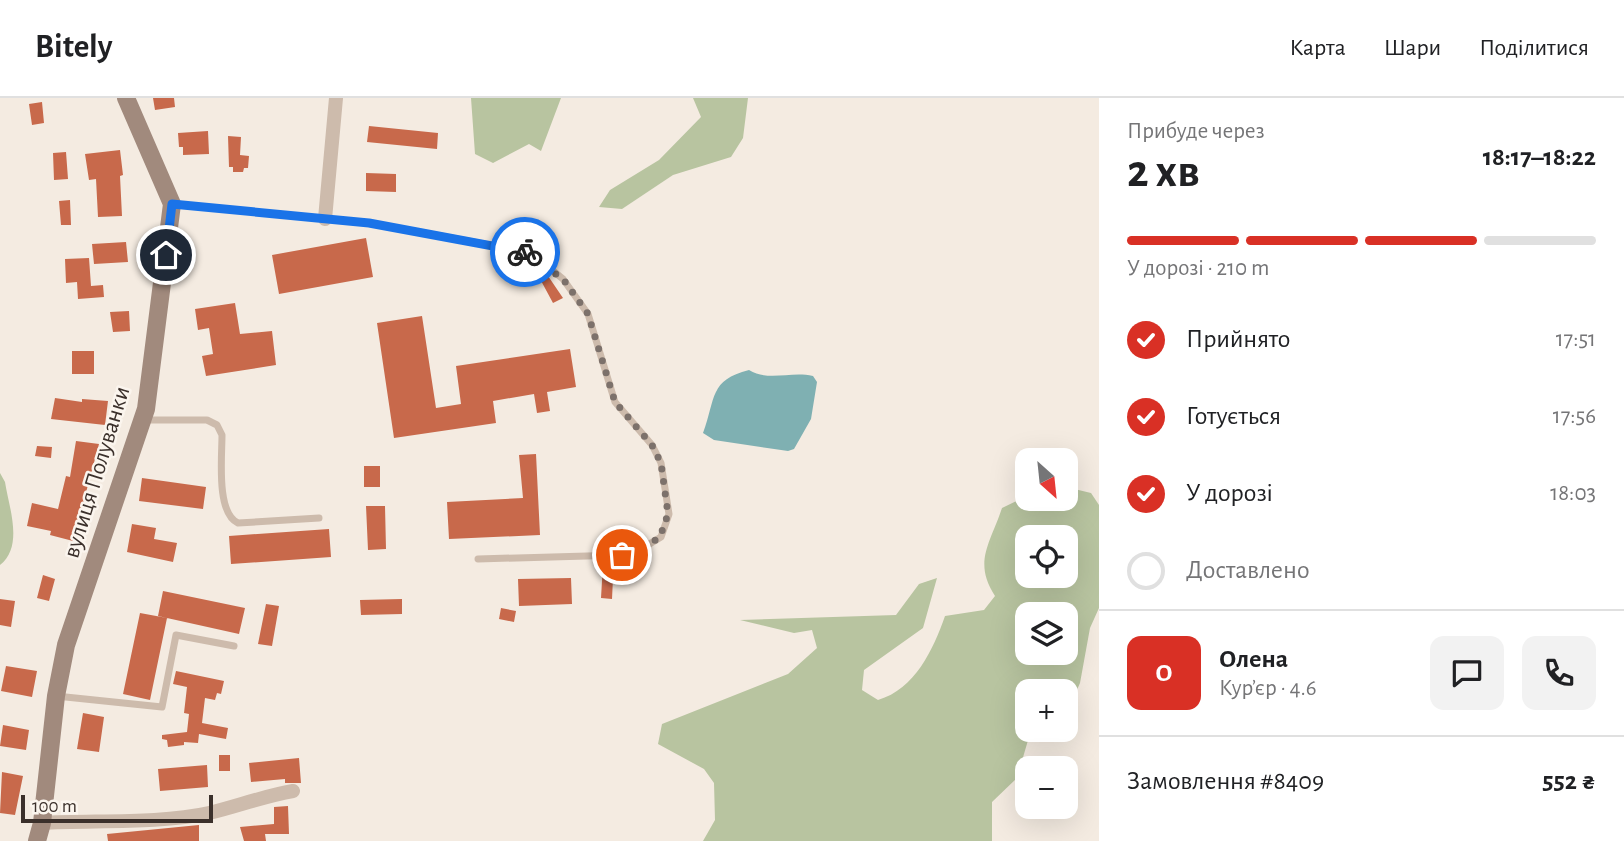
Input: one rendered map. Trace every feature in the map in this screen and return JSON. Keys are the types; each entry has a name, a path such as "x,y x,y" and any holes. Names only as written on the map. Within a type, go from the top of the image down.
{"street":[{"path":"126,98 172,204"},
{"path":"325,219 336,98"},
{"name":"вулиця Полуванки","path":"37,841 42,823 56,696 66,645 146,409 172,204"},
{"path":"42,823 178,818 293,791"}],"lane":[{"path":"172,204 369,223 524,251 563,279 588,314 615,402 652,445 661,463 668,514 660,537 652,544 622,555 478,559"},
{"path":"142,420 207,420 217,425 222,435 224,504 232,520 238,523 319,518"},
{"path":"56,696 162,707 176,635 234,646"}],"green space":[{"path":"471,98 561,98 541,151 529,144 493,163 475,154"},
{"path":"693,98 748,98 743,138 731,157 673,175 622,209 599,207 610,190 659,160 701,117"},
{"path":"0,473 5,482 12,515 13,537 7,557 0,565"},
{"path":"1078,490 1091,493 1099,505 1099,608 1090,628 1078,688 1078,679 1015,679 1015,742 1028,742 1023,756 1015,756 1015,780 992,802 992,841 703,841 715,820 714,783 704,769 658,744 662,724 788,674 817,648 812,630 794,633 740,620 896,615 919,584 937,578 923,628 864,670 862,690 878,700 891,695 921,667 945,616 984,610 995,596 988,584 984,563 1002,508 1015,502 1015,511 1078,511"}],"water":[{"path":"749,370 772,376 813,376 817,382 811,419 794,449 788,451 714,440 703,433 720,385 736,374"}],"building":[{"path":"153,98 174,98 175,107 155,110"},
{"path":"42,102 44,123 32,125 29,104"},
{"path":"369,126 438,133 437,149 367,142"},
{"path":"208,131 209,154 183,155 183,147 179,147 178,133"},
{"path":"228,136 241,137 240,155 249,156 248,168 244,168 243,172 233,172 233,167 229,167"},
{"path":"120,150 123,175 120,176 122,216 98,217 96,179 89,180 85,154"},
{"path":"66,152 68,179 54,180 53,153"},
{"path":"366,173 396,174 396,192 366,191"},
{"path":"70,200 71,225 61,225 59,201"},
{"path":"366,238 373,277 279,294 272,255"},
{"path":"126,242 128,262 94,264 92,244"},
{"path":"89,258 91,286 103,285 104,297 78,299 77,282 66,283 65,259"},
{"path":"546,273 563,298 553,303 539,277"},
{"path":"235,303 240,334 272,331 276,365 206,376 202,356 213,354 209,328 198,330 195,309"},
{"path":"129,311 130,331 113,332 110,312"},
{"path":"422,316 436,408 461,404 456,366 570,349 576,387 547,392 550,411 537,413 534,394 493,401 496,423 394,438 377,323"},
{"path":"72,351 94,351 94,374 72,374"},
{"path":"55,398 82,402 82,399 108,401 105,425 51,419"},
{"path":"76,441 99,444 73,541 50,535 51,531 27,526 32,503 58,509 66,476 70,477"},
{"path":"37,446 52,447 51,458 35,456"},
{"path":"536,454 540,535 449,539 447,502 523,498 519,455"},
{"path":"364,466 380,466 380,487 364,487"},
{"path":"142,478 206,487 203,509 139,501"},
{"path":"366,506 385,506 386,549 368,550"},
{"path":"132,524 156,528 154,539 177,543 173,562 127,552"},
{"path":"329,529 331,557 231,564 229,536"},
{"path":"603,564 619,565 618,578 613,578 612,599 601,598"},
{"path":"43,575 55,579 49,601 37,598"},
{"path":"571,578 572,604 519,606 518,579"},
{"path":"163,591 245,608 239,634 158,616"},
{"path":"0,599 15,601 11,627 0,625"},
{"path":"402,599 402,614 361,615 360,600"},
{"path":"266,604 279,606 272,646 258,644"},
{"path":"501,608 516,611 514,622 499,619"},
{"path":"140,613 167,618 150,700 123,694"},
{"path":"6,666 37,671 32,697 1,691"},
{"path":"176,671 224,681 221,694 217,693 215,700 205,698 202,723 228,728 226,739 199,734 198,743 184,742 184,745 168,747 167,740 162,739 162,735 187,732 189,714 184,713 187,687 173,684"},
{"path":"83,713 104,717 99,752 77,749"},
{"path":"3,725 29,730 26,750 0,746"},
{"path":"219,755 230,755 230,771 219,771"},
{"path":"299,758 301,783 285,783 285,779 251,782 249,763"},
{"path":"207,765 208,787 160,791 158,769"},
{"path":"2,772 23,776 15,815 0,813"},
{"path":"288,806 289,834 265,834 266,841 244,841 240,827 274,824 274,807"},
{"path":"199,825 199,841 108,841 107,834"}],"way so far":[{"path":"525,252 563,279 588,314 615,402 652,445 661,463 668,514 660,537 638,551 622,555"}],"route":[{"path":"166,255 172,204 369,223 525,252"}]}
